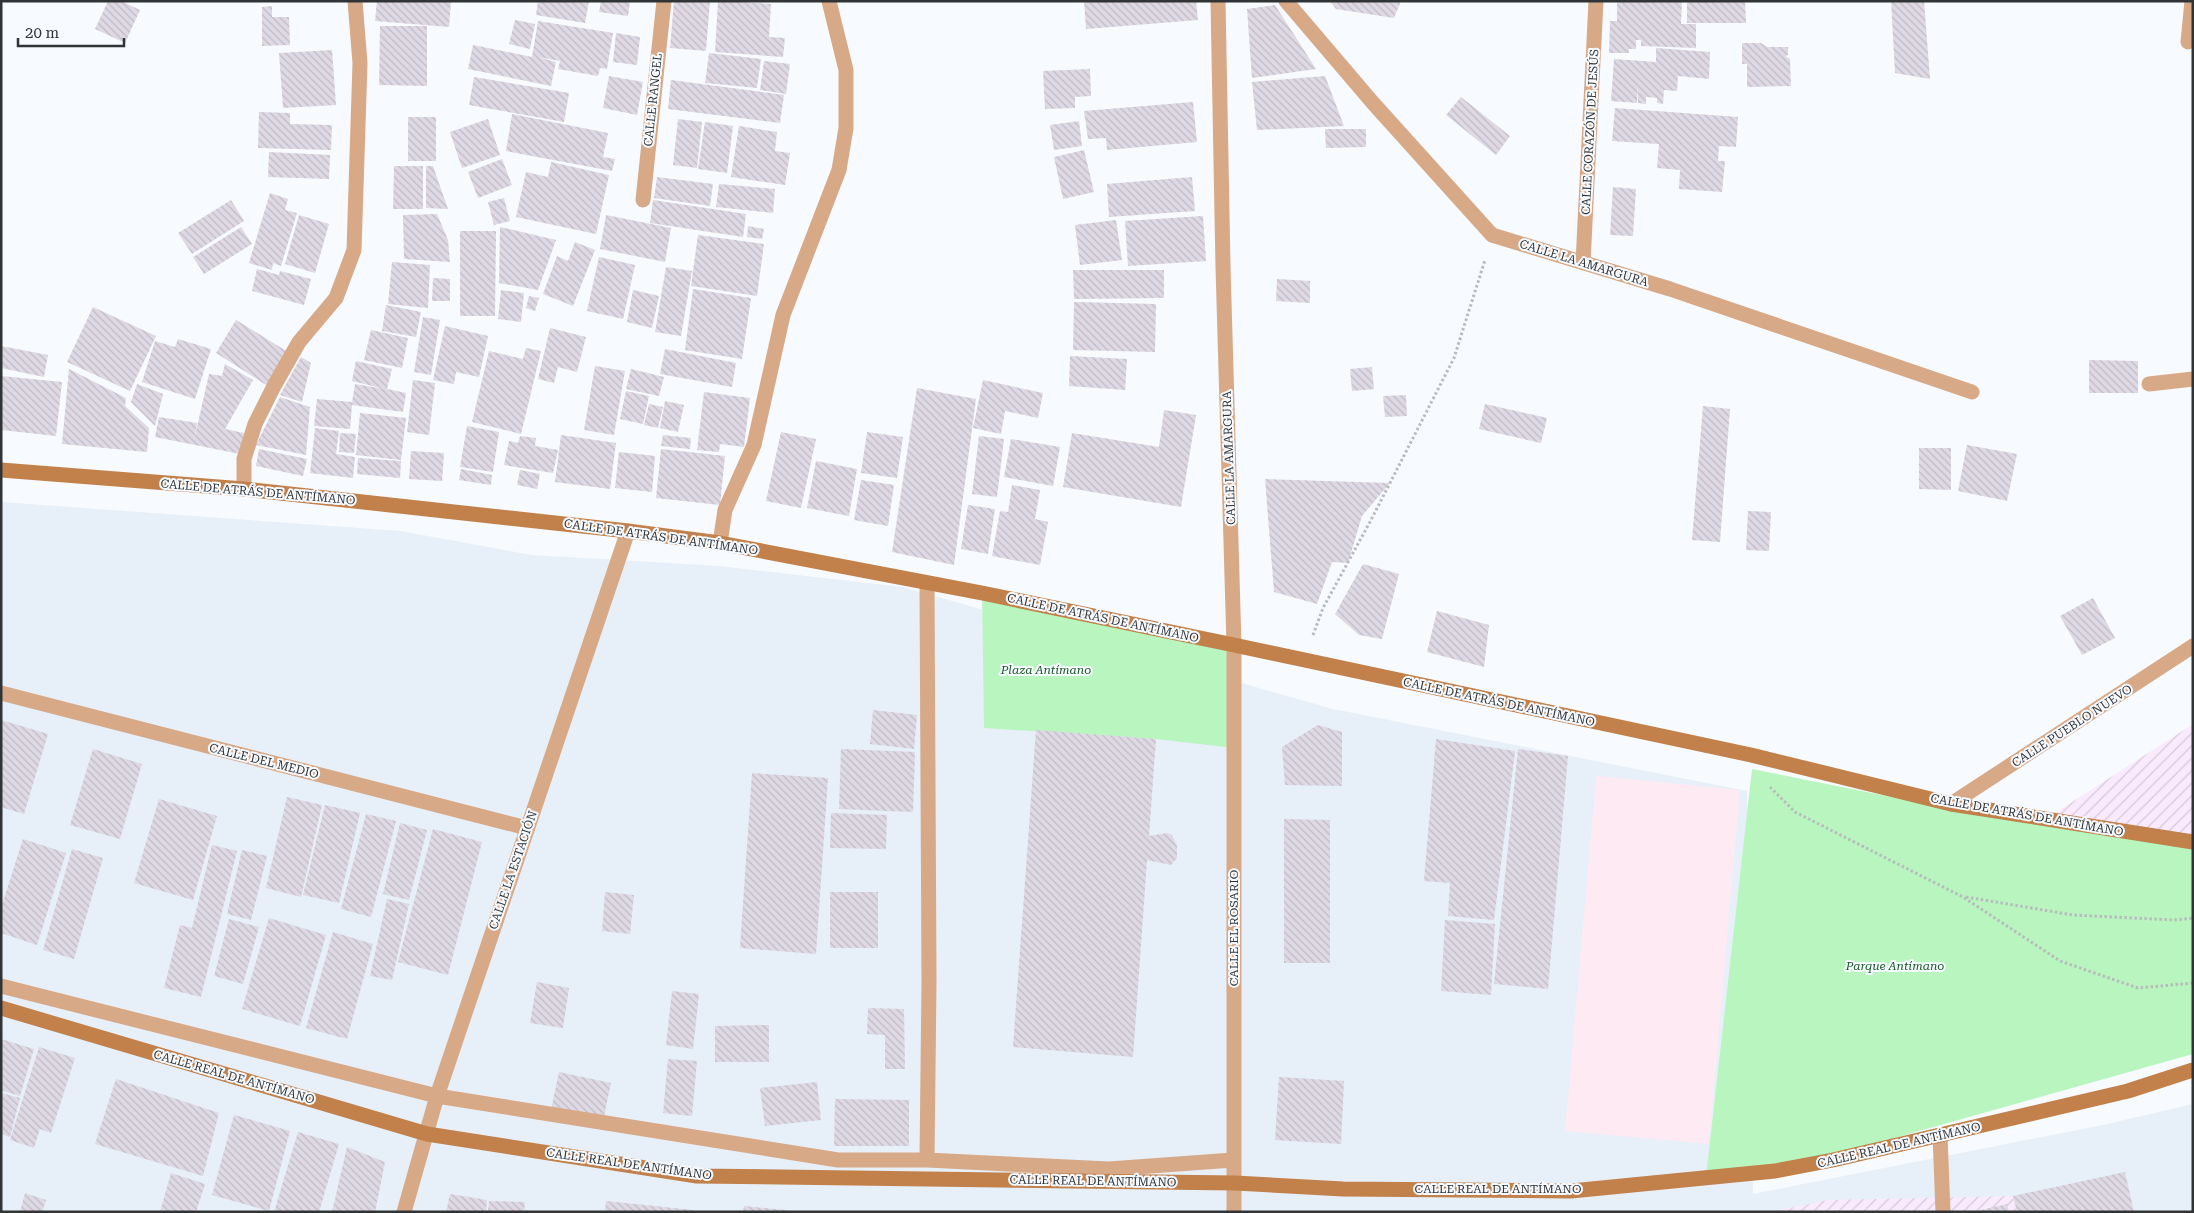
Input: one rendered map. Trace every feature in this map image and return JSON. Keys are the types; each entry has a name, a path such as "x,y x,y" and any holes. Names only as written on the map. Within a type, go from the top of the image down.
{"street":[{"path":"244,489 244,459 255,424 299,342 336,298 354,250 360,63 355,1"},
{"name":"CALLE RANGEL","path":"643,200 664,1"},
{"path":"720,543 725,510 754,445 783,315 839,170 846,128 846,70 829,1"},
{"name":"CALLE LA AMARGURA","path":"1218,1 1234,645"},
{"path":"1286,1 1373,103 1492,235"},
{"name":"CALLE CORAZÓN DE JESÚS","path":"1583,263 1596,1"},
{"path":"2188,42 2192,1"},
{"name":"CALLE LA AMARGURA","path":"1492,235 1670,289 1972,392"},
{"path":"2149,384 2193,379"},
{"name":"CALLE DE ATRÁS DE ANTÍMANO","path":"1,470 244,489 628,531 720,543 1234,645 1751,755 1951,804 2193,842"},
{"name":"CALLE LA ESTACIÓN","path":"404,1212 428,1134 437,1096 628,531"},
{"path":"927,583 929,971 927,1160"},
{"name":"CALLE EL ROSARIO","path":"1234,645 1234,1212"},
{"name":"CALLE PUEBLO NUEVO","path":"1951,804 2193,646"},
{"name":"CALLE DEL MEDIO","path":"1,693 527,828"},
{"path":"1,986 437,1096 838,1160 927,1160 1109,1169 1233,1160"},
{"name":"CALLE REAL DE ANTÍMANO","path":"1,1008 428,1134 698,1176 1235,1183 1343,1189 1571,1191 1776,1171 1833,1160 2128,1091 2193,1070"},
{"path":"1940,1135 1943,1212"}],"path":[{"path":"1304,660 1323,608 1371,520 1454,358 1492,235"},
{"path":"1764,781 1795,812 1963,896 2060,961 2138,988 2193,983"},
{"path":"1963,896 2073,915 2174,920 2193,918"}],"shaded area":[{"path":"1,502 400,531 532,555 719,566 903,587 1333,709 1747,791 1753,1194 2103,1125 2193,1104 2193,1212 1,1212"},
{"path":"2193,724 2193,842 2046,819"},
{"path":"1596,776 1740,790 1709,1144 1565,1131"},
{"path":"2013,1196 2017,1212 1771,1212 1828,1200"}],"green space":[{"name":"Plaza Antímano","path":"982,593 1234,645 1234,748 1156,739 984,728"},
{"name":"Parque Antímano","path":"1752,769 1952,809 2193,846 2193,1054 1823,1158 1706,1177"}],"building":[{"path":"108,1 121,1 140,10 125,43 95,29"},
{"path":"377,1 451,1 449,27 375,21"},
{"path":"538,1 589,1 585,23 536,15"},
{"path":"601,1 630,1 628,16 599,12"},
{"path":"674,1 710,1 706,51 670,48"},
{"path":"718,1 771,4 769,37 785,38 783,57 715,52"},
{"path":"1084,1 1196,1 1198,20 1086,29"},
{"path":"1330,1 1401,1 1394,18 1336,9"},
{"path":"1617,1 1682,1 1681,24 1696,24 1696,48 1641,46 1641,40 1636,40 1636,49 1629,49 1629,53 1609,53 1610,21 1617,21"},
{"path":"1687,1 1745,1 1746,23 1687,23"},
{"path":"1891,1 1924,1 1930,79 1895,73"},
{"path":"1275,5 1316,69 1252,78 1247,9"},
{"path":"272,6 272,17 289,17 290,45 262,46 262,7"},
{"path":"515,20 535,24 530,49 509,44"},
{"path":"538,21 613,33 607,69 600,68 598,76 558,69 560,61 537,57 556,62 551,86 468,69 473,45 532,57"},
{"path":"380,26 427,26 427,86 379,85"},
{"path":"616,33 640,37 637,65 613,62"},
{"path":"1742,43 1761,43 1767,47 1788,47 1788,55 1785,56 1790,59 1791,86 1747,87 1747,64 1742,64"},
{"path":"1656,48 1710,52 1709,79 1678,76 1677,91 1664,90 1663,104 1657,103 1657,98 1646,97 1646,104 1638,103 1638,87 1637,103 1611,101 1614,59 1656,62"},
{"path":"332,50 336,105 283,108 279,53"},
{"path":"709,53 761,59 757,88 705,83"},
{"path":"764,61 790,64 786,94 760,90"},
{"path":"1090,69 1091,96 1075,97 1075,108 1045,109 1043,71"},
{"path":"609,76 643,82 637,115 603,108"},
{"path":"1325,76 1344,126 1257,130 1252,82"},
{"path":"474,77 569,93 564,122 469,105"},
{"path":"671,80 784,95 780,123 668,109"},
{"path":"1461,97 1510,136 1496,155 1446,115"},
{"path":"1193,102 1197,142 1107,150 1106,138 1088,139 1084,111"},
{"path":"1615,108 1738,117 1736,147 1719,146 1718,161 1725,161 1722,192 1679,189 1680,170 1657,168 1659,144 1612,141"},
{"path":"259,112 290,113 290,124 332,125 331,150 258,148"},
{"path":"512,114 608,133 603,157 615,159 612,171 506,151"},
{"path":"408,117 436,117 436,161 408,161"},
{"path":"488,119 500,155 462,168 450,132"},
{"path":"678,119 702,122 697,168 673,165"},
{"path":"1079,121 1082,146 1054,150 1050,125"},
{"path":"705,122 733,126 727,173 698,169"},
{"path":"739,126 777,132 775,151 790,153 785,185 731,177"},
{"path":"1325,129 1366,129 1366,147 1326,148"},
{"path":"1084,150 1094,192 1063,199 1054,157"},
{"path":"269,152 330,155 329,179 268,177"},
{"path":"502,159 512,185 478,198 468,172"},
{"path":"551,162 609,175 596,234 516,217 526,172 548,177"},
{"path":"394,166 423,166 423,209 393,209"},
{"path":"426,166 433,166 448,209 426,208"},
{"path":"657,177 713,184 710,206 654,198"},
{"path":"1192,177 1195,211 1109,217 1107,184"},
{"path":"719,184 775,189 773,213 716,207"},
{"path":"1613,187 1636,189 1633,236 1610,235"},
{"path":"270,193 288,199 285,210 297,213 281,266 273,263 272,270 249,263"},
{"path":"504,198 510,221 494,225 488,202"},
{"path":"231,200 244,221 192,254 178,233"},
{"path":"653,200 746,214 743,237 650,223"},
{"path":"437,214 448,240 450,262 404,259 403,215"},
{"path":"299,215 329,224 315,273 285,264"},
{"path":"606,215 671,228 665,262 600,249"},
{"path":"1203,216 1206,261 1128,266 1125,221"},
{"path":"1116,220 1122,260 1080,265 1075,225"},
{"path":"748,226 764,229 762,239 747,237"},
{"path":"241,227 252,244 204,274 193,257"},
{"path":"500,227 556,240 538,290 499,283"},
{"path":"460,231 496,231 495,316 460,316"},
{"path":"698,235 764,244 757,296 691,286"},
{"path":"575,242 595,250 573,306 543,294 557,256 568,261"},
{"path":"599,257 635,265 623,319 587,311"},
{"path":"392,262 430,265 428,308 388,304"},
{"path":"666,267 692,271 681,336 655,332"},
{"path":"257,269 279,275 280,271 311,279 304,305 252,291"},
{"path":"1073,270 1164,270 1164,298 1074,299"},
{"path":"433,278 450,279 450,301 432,301"},
{"path":"1277,279 1310,281 1310,303 1276,301"},
{"path":"693,289 751,298 742,359 685,350"},
{"path":"501,290 524,293 521,322 498,319"},
{"path":"633,290 659,296 652,328 627,322"},
{"path":"529,296 539,298 535,311 526,308"},
{"path":"1074,302 1156,304 1155,352 1073,350"},
{"path":"386,305 421,312 416,337 382,331"},
{"path":"93,307 156,336 130,391 67,362"},
{"path":"423,317 440,320 431,375 414,372"},
{"path":"236,320 288,352 266,385 216,353"},
{"path":"445,326 488,336 479,377 456,372 454,384 433,380"},
{"path":"550,328 586,337 577,372 558,367 554,383 538,379"},
{"path":"371,330 408,338 402,368 364,360"},
{"path":"178,339 211,349 195,399 142,382 155,341 175,347"},
{"path":"1,346 48,355 44,377 1,368"},
{"path":"526,348 541,351 521,434 472,422 489,351 523,359"},
{"path":"665,349 736,363 732,387 660,374"},
{"path":"1070,356 1127,359 1125,390 1069,386"},
{"path":"301,357 311,363 302,402 280,395"},
{"path":"2089,360 2138,361 2138,393 2089,393"},
{"path":"356,361 392,369 387,389 406,393 403,412 352,405 350,429 314,426 317,399 352,402 355,384 385,389 352,381"},
{"path":"225,364 253,380 225,429 244,433 240,454 155,437 159,417 197,423 194,440 209,374 222,376"},
{"path":"595,366 625,371 614,435 584,430"},
{"path":"1372,367 1374,389 1352,391 1350,369"},
{"path":"69,369 126,398 125,406 149,428 147,452 62,444"},
{"path":"631,369 664,377 659,396 626,389"},
{"path":"1,376 62,382 56,436 1,430"},
{"path":"413,380 435,383 429,435 407,432"},
{"path":"983,380 1043,393 1038,418 1005,411 1001,434 973,428"},
{"path":"137,384 163,394 155,426 131,402"},
{"path":"917,388 976,399 954,565 892,552"},
{"path":"626,391 649,396 643,424 620,419"},
{"path":"704,392 750,398 744,447 720,444 719,452 697,450"},
{"path":"1406,395 1407,416 1385,417 1383,396"},
{"path":"280,397 310,407 306,455 256,445"},
{"path":"665,401 684,405 678,432 660,428"},
{"path":"649,404 663,407 658,428 644,425"},
{"path":"1485,404 1547,418 1541,443 1479,429"},
{"path":"1703,406 1730,409 1720,542 1692,540"},
{"path":"1164,410 1196,415 1181,507 1063,487 1072,433 1159,447"},
{"path":"360,413 406,418 401,460 356,455"},
{"path":"467,426 499,432 493,472 460,467"},
{"path":"315,428 339,431 336,454 355,457 353,478 310,473"},
{"path":"781,432 816,439 801,508 766,501"},
{"path":"867,432 903,437 897,478 861,473"},
{"path":"340,433 356,434 354,453 339,452"},
{"path":"561,435 616,443 610,489 555,482"},
{"path":"663,435 691,438 690,449 661,446"},
{"path":"520,436 536,438 535,446 558,450 553,473 504,465 509,441 518,443"},
{"path":"979,436 1004,439 997,497 972,494"},
{"path":"1011,439 1060,447 1053,486 1004,477"},
{"path":"1967,445 2017,454 2007,501 1958,491"},
{"path":"1919,448 1951,448 1951,490 1919,489"},
{"path":"259,449 307,459 303,476 256,466"},
{"path":"661,449 725,456 720,505 656,498"},
{"path":"411,451 444,453 442,481 409,479"},
{"path":"619,452 655,456 652,492 615,488"},
{"path":"358,458 401,461 400,478 357,474"},
{"path":"816,461 857,469 849,516 807,508"},
{"path":"461,469 492,475 491,485 459,480"},
{"path":"520,470 540,474 537,489 517,485"},
{"path":"1265,479 1390,483 1362,516 1348,563 1332,562 1317,604 1274,592"},
{"path":"861,480 894,485 888,526 854,520"},
{"path":"1012,485 1040,490 1035,519 1048,522 1040,565 992,556 1000,511 1008,512"},
{"path":"968,505 995,509 988,554 961,549"},
{"path":"1748,511 1771,512 1769,551 1746,550"},
{"path":"1363,564 1399,574 1382,639 1359,635 1335,614"},
{"path":"2093,598 2115,638 2082,655 2060,616"},
{"path":"1437,611 1489,625 1484,667 1427,652"},
{"path":"873,710 917,715 914,749 870,744"},
{"path":"1,720 48,734 24,814 1,807"},
{"path":"1318,725 1342,732 1342,786 1285,785 1282,747"},
{"path":"1036,730 1156,739 1149,836 1167,833 1172,835 1177,846 1177,858 1171,865 1147,860 1133,1057 1013,1047"},
{"path":"1436,739 1515,751 1494,920 1448,916 1450,883 1424,881"},
{"path":"93,749 142,764 120,839 70,825"},
{"path":"841,749 915,752 913,812 839,809"},
{"path":"1518,749 1568,756 1548,989 1494,984"},
{"path":"752,773 828,778 816,954 740,948"},
{"path":"287,797 322,805 301,897 266,888"},
{"path":"159,799 217,816 193,900 134,883"},
{"path":"325,805 360,813 339,903 303,895"},
{"path":"831,813 887,815 886,849 830,848"},
{"path":"366,814 396,821 371,917 341,909"},
{"path":"1284,819 1330,820 1330,963 1284,963"},
{"path":"400,823 427,830 409,900 383,894"},
{"path":"433,829 482,842 448,975 398,962"},
{"path":"23,839 66,853 37,945 1,933 1,908"},
{"path":"212,845 237,851 201,997 164,988 180,925 192,928"},
{"path":"72,849 103,858 74,959 43,950"},
{"path":"242,850 267,856 251,920 227,914"},
{"path":"605,892 634,895 630,934 602,931"},
{"path":"830,892 878,892 878,948 830,948"},
{"path":"387,899 409,904 392,980 370,976"},
{"path":"269,918 326,935 300,1026 242,1009"},
{"path":"229,919 259,927 243,984 214,976"},
{"path":"1445,920 1495,924 1491,995 1441,991"},
{"path":"333,932 373,944 347,1039 306,1028"},
{"path":"537,982 569,988 563,1028 530,1023"},
{"path":"672,991 699,994 693,1049 666,1045"},
{"path":"868,1008 904,1009 905,1069 885,1069 885,1035 867,1034"},
{"path":"769,1025 769,1062 715,1062 715,1026"},
{"path":"1,1039 34,1049 20,1096 1,1090"},
{"path":"39,1047 75,1058 51,1133 40,1129 34,1148 10,1140"},
{"path":"668,1059 697,1061 692,1116 663,1113"},
{"path":"559,1072 611,1083 603,1121 551,1110"},
{"path":"1279,1077 1344,1081 1341,1144 1275,1140"},
{"path":"116,1079 219,1113 203,1176 95,1144"},
{"path":"817,1082 821,1120 765,1126 760,1088"},
{"path":"1,1093 20,1098 10,1137 1,1134"},
{"path":"835,1099 909,1100 909,1146 834,1146"},
{"path":"234,1115 290,1131 269,1211 212,1195"},
{"path":"298,1132 339,1144 319,1212 274,1212"},
{"path":"347,1147 385,1162 375,1212 332,1212"},
{"path":"2125,1172 2134,1212 2017,1212 2013,1196"},
{"path":"171,1173 205,1184 196,1212 160,1212"},
{"path":"25,1193 46,1200 42,1212 20,1212"},
{"path":"450,1194 487,1200 486,1212 446,1212"},
{"path":"489,1201 525,1202 524,1212 488,1212"},
{"path":"606,1201 693,1210 693,1212 605,1212"},
{"path":"2007,1204 2009,1212 1977,1212 1977,1211"},
{"path":"744,1206 786,1210 786,1212 743,1212"}]}
